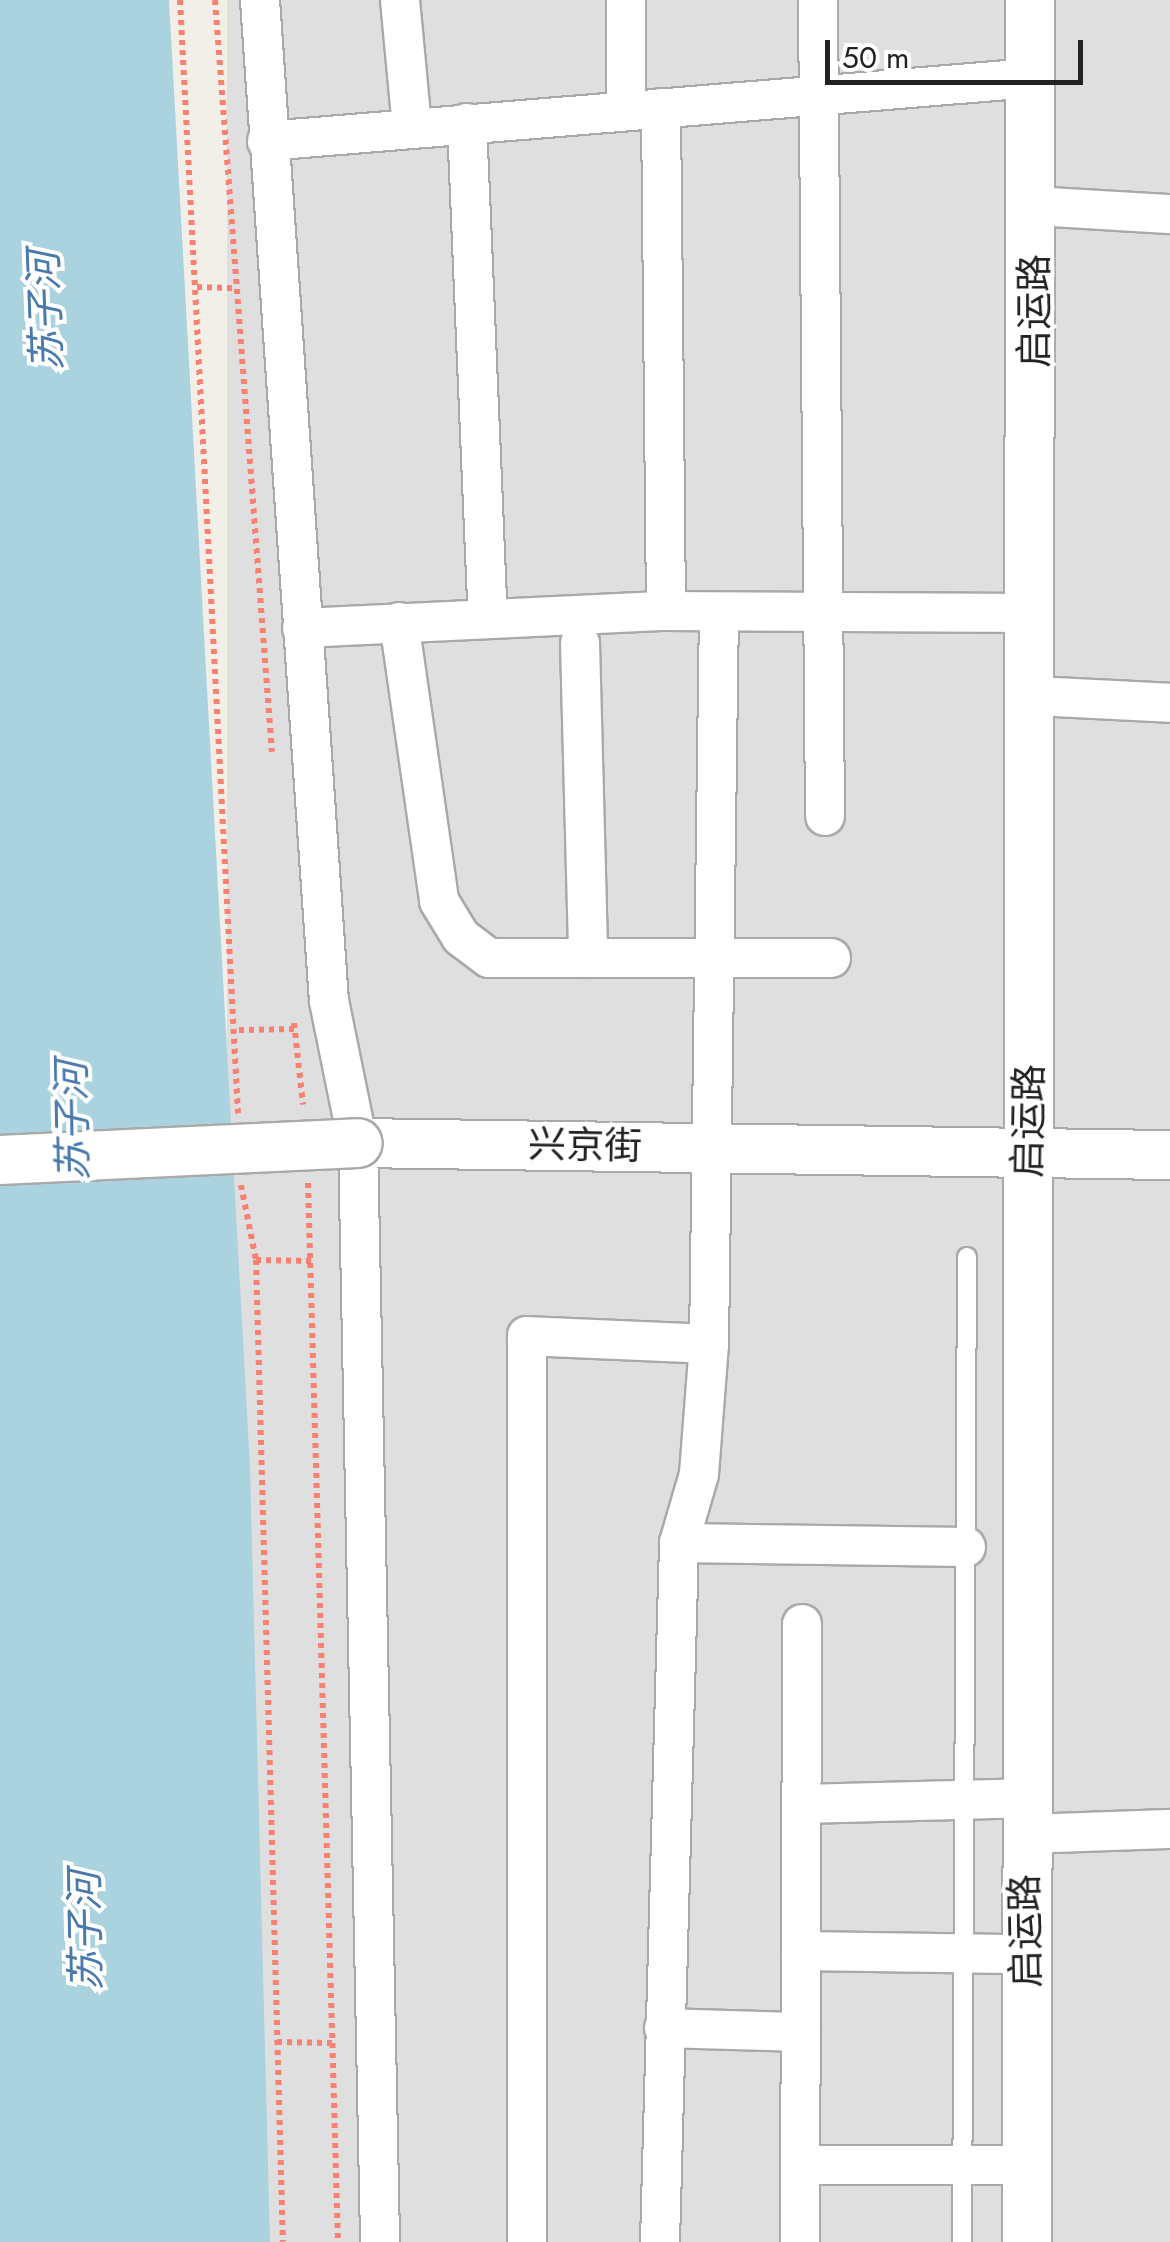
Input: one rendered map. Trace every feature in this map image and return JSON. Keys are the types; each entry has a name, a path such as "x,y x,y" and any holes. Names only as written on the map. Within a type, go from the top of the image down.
{"street":[{"path":"260,0 266,141 329,1002 358,1143 380,2242"},
{"path":"400,0 412,128"},
{"path":"626,0 644,109 666,611"},
{"path":"818,0 824,95 825,816"},
{"name":"启运路","path":"1026,2242 1027,1151 1034,696 1030,0"},
{"path":"266,141 1031,78"},
{"path":"467,124 488,617"},
{"path":"1034,206 1170,214"},
{"path":"302,628 666,611 1034,613"},
{"path":"660,2242 680,1543 699,1474 710,1344 718,612"},
{"path":"399,622 440,901 461,937 489,958 830,958"},
{"path":"580,643 588,958"},
{"path":"1034,696 1170,702"},
{"name":"兴京街","path":"0,1160 358,1143 1170,1155"},
{"path":"527,2242 527,1336 710,1344"},
{"path":"680,1543 966,1547"},
{"path":"800,2242 802,1624"},
{"path":"802,1804 964,1800 1024,1816 1170,1828"},
{"path":"801,1951 1025,1954"},
{"path":"664,2028 801,2032"},
{"path":"800,2165 1026,2165"}],"lane":[{"path":"962,2242 968,1257"}],"path":[{"path":"180,0 239,1030 238,1124"},
{"path":"215,0 274,776"},
{"path":"197,287 235,288"},
{"path":"293,1009 296,1039"},
{"path":"239,1030 295,1029"},
{"path":"240,1173 256,1260 283,2242"},
{"path":"256,1260 311,1261 338,2242"},
{"path":"277,2042 333,2044"}],"shaded area":[{"path":"227,0 1170,0 1170,2242 227,2242"}],"water":[{"name":"苏子河","path":"0,0 169,0 250,1467 270,2242 0,2242"}]}
